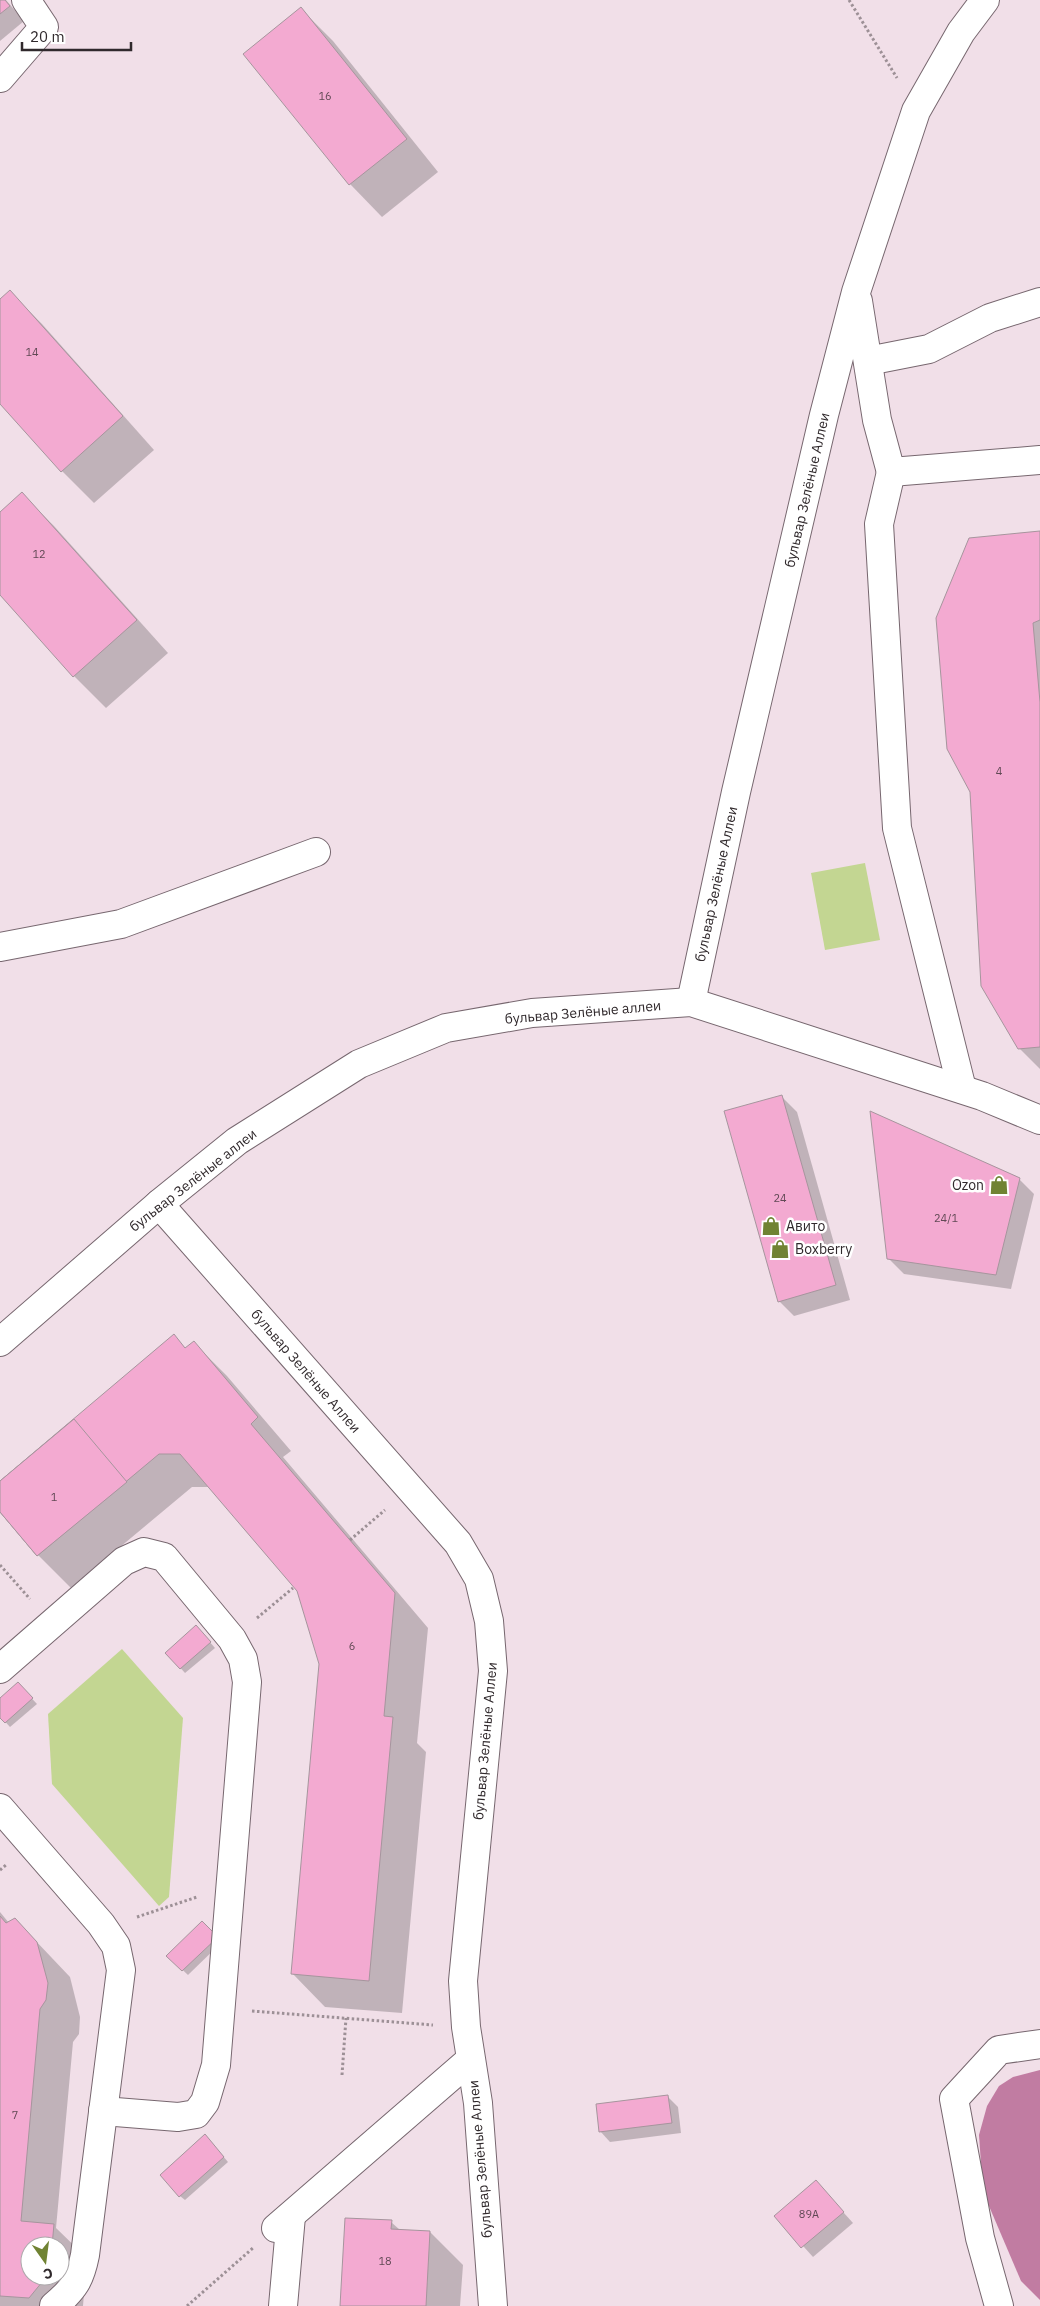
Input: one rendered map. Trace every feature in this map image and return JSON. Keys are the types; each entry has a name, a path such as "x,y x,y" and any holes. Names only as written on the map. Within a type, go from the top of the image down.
{"street":[{"path":"0,78 44,27 26,0"},
{"name":"бульвар Зелёные Аллеи","path":"691,1002 736,792 822,424 856,292 916,111 961,32 985,0"},
{"path":"856,292 877,420 891,472 880,524 897,828 962,1090"},
{"path":"868,361 929,349 990,318 1040,302"},
{"path":"891,472 1040,460"},
{"path":"0,948 121,924 316,852"},
{"name":"бульвар Зелёные аллеи","path":"0,1342 159,1204 237,1141 359,1064 446,1028 532,1013 691,1002 962,1090 1040,1120"},
{"name":"бульвар Зелёные Аллеи","path":"159,1204 458,1543 479,1579 489,1621 493,1671 463,1981 470,2060 478,2103 493,2306"},
{"path":"0,1669 124,1561 144,1552 164,1557 232,1639 242,1659 247,1682 231,1886 216,2065 206,2102 196,2114 178,2118 103,2111"},
{"path":"0,1808 104,1928 116,1946 120,1970 81,2277 69,2294 54,2306"},
{"path":"999,2306 980,2238 954,2100 999,2050 1040,2044"},
{"path":"283,2306 283,2222 470,2060"}],"path":[{"path":"849,0 916,111"},
{"path":"350,1540 410,1489"},
{"path":"0,1565 51,1624"},
{"path":"232,1639 293,1588"},
{"path":"104,1928 231,1886"},
{"path":"221,2009 466,2027"},
{"path":"342,2075 346,2018"},
{"path":"187,2306 283,2222"}],"green space":[{"path":"865,863 880,940 825,950 811,873"},
{"path":"122,1649 183,1718 169,1897 159,1906 52,1784 48,1714"}],"shaded area":[{"path":"1040,2070 1040,2300 1021,2281 983,2192 979,2135 987,2106 999,2086 1013,2077"}],"building":[{"path":"0,0 5,0 10,6 0,14"},
{"path":"301,7 407,139 349,185 243,54"},
{"path":"10,290 123,416 61,472 0,404 0,299"},
{"path":"22,492 137,620 73,677 0,595 0,512"},
{"path":"1040,531 1040,620 1033,623 1040,702 1040,1047 1018,1049 981,986 970,792 947,749 936,618 969,538"},
{"path":"782,1095 836,1285 778,1302 724,1111"},
{"path":"870,1111 1020,1178 996,1275 887,1259"},
{"path":"174,1334 185,1348 194,1341 258,1417 251,1424 395,1593 384,1716 393,1717 369,1981 291,1974 319,1664 297,1591 180,1454 159,1454 37,1556 0,1512 0,1481"},
{"path":"74,1419 127,1482 37,1556 0,1512 0,1481"},
{"path":"196,1625 211,1642 180,1669 165,1653"},
{"path":"18,1682 33,1698 5,1723 0,1718 0,1698"},
{"path":"0,1916 6,1923 15,1918 37,1942 48,1983 46,2000 40,2009 21,2221 54,2224 53,2236 20,2236 20,2286 39,2286 29,2298 0,2296"},
{"path":"202,1921 218,1937 182,1971 166,1956"},
{"path":"668,2095 672,2123 599,2132 596,2104"},
{"path":"205,2134 224,2157 179,2197 160,2175"},
{"path":"816,2180 844,2212 801,2248 774,2216"},
{"path":"345,2218 392,2220 391,2229 430,2231 426,2306 340,2306"}],"place":[{"name":"Ozon","path":"999,1185"},
{"name":"Авито","path":"771,1226"},
{"name":"Boxberry","path":"780,1249"}]}
